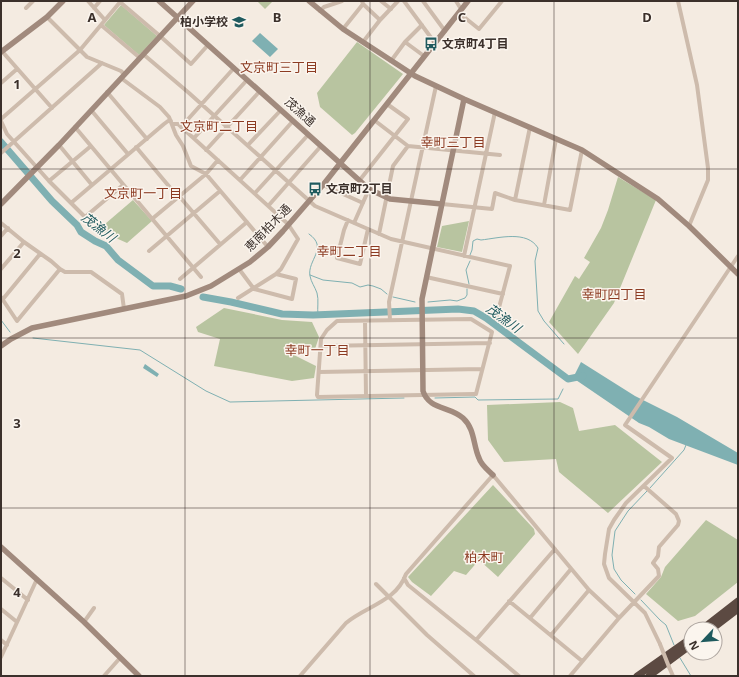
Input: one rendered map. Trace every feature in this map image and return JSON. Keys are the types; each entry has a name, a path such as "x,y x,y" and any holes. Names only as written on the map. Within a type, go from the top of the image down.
{"highway":[{"path":"712,621 738,601"},
{"path":"722,621 738,609"},
{"path":"637,676 683,644"},
{"path":"649,676 683,651"}],"street":[{"path":"26,8 33,1"},
{"path":"88,1 105,20"},
{"path":"94,8 100,1"},
{"name":"茂漁通","path":"160,1 177,18 369,189 385,198 411,202 442,204"},
{"path":"1,204 59,145 193,1"},
{"path":"310,1 343,29 411,73 464,99 582,150 658,199 689,226 738,274"},
{"path":"320,11 324,7 342,1"},
{"path":"381,1 392,9"},
{"path":"363,42 380,20 398,1"},
{"path":"404,1 435,43"},
{"path":"423,1 445,31"},
{"path":"456,1 460,11 479,29 502,1"},
{"name":"恵南柏木通","path":"1,346 32,328 186,296 211,286 239,269 268,247 323,184 388,104 468,1"},
{"path":"678,1 697,85 708,168 708,180 689,226"},
{"path":"52,108 1,51 48,17 62,2"},
{"path":"123,185 85,217 49,181 35,170 12,143 4,130 1,120 80,50 121,2 190,64 208,45"},
{"path":"343,29 362,3 380,20"},
{"path":"48,17 87,57 121,71 122,76 160,107 171,122 191,166 206,174 268,247"},
{"path":"391,61 422,24"},
{"path":"101,25 202,104 315,206 391,239 510,266 496,319"},
{"path":"406,42 424,56"},
{"path":"2,152 102,63"},
{"path":"181,127 234,68"},
{"path":"1,83 17,69"},
{"path":"194,138 247,80"},
{"path":"390,319 389,302 436,86"},
{"path":"206,150 260,91"},
{"path":"107,92 147,139"},
{"path":"464,99 422,299 423,391 431,403 458,414 465,419 473,435 478,457 571,570 589,590 619,618"},
{"path":"359,181 408,119 388,104"},
{"path":"91,110 128,154"},
{"path":"248,145 281,110"},
{"path":"464,256 495,112"},
{"path":"374,120 408,146 500,155"},
{"path":"71,203 168,121 178,124 269,205 288,224 298,239 281,269 276,274 238,298"},
{"path":"240,180 293,121"},
{"path":"75,127 201,277"},
{"path":"515,200 530,127"},
{"path":"255,193 275,169 308,135"},
{"path":"544,205 556,139"},
{"path":"59,145 92,185"},
{"path":"49,181 91,146"},
{"path":"269,205 321,146"},
{"path":"379,234 385,198 393,166 408,146"},
{"path":"136,147 220,244"},
{"path":"442,204 492,209 495,192 515,200 570,210 582,150"},
{"path":"152,219 206,174 218,160"},
{"path":"323,184 363,203"},
{"path":"354,223 369,189"},
{"path":"149,251 220,191"},
{"path":"348,220 337,258 360,264 368,229"},
{"path":"1,222 24,242 65,272 92,272 122,294 124,308"},
{"path":"180,279 247,222"},
{"path":"1,236 8,228"},
{"path":"1,269 24,242"},
{"path":"40,254 2,298 17,321 60,269"},
{"path":"672,676 660,644 645,613 609,578 604,564 609,529 614,520 626,504 647,489 672,458 625,425 738,256"},
{"path":"239,269 254,289 292,299 296,279 276,274"},
{"path":"426,277 503,294"},
{"path":"422,318 471,319 492,332 474,394 318,397 321,339 327,330 337,321 422,318"},
{"path":"365,321 366,396"},
{"path":"321,346 490,343"},
{"path":"319,372 482,369"},
{"path":"300,676 346,623 389,597 400,586 406,574 492,475"},
{"path":"570,676 633,602 659,576 658,569 653,563 658,556 659,547 678,525 679,521 676,514 647,489"},
{"path":"1,547 84,622 138,676"},
{"path":"476,640 555,549"},
{"path":"530,618 571,570"},
{"path":"1,578 28,600"},
{"path":"404,578 408,586 519,676"},
{"path":"1,657 37,579"},
{"path":"376,584 427,635 474,676"},
{"path":"550,635 589,590"},
{"path":"509,601 582,661"},
{"path":"84,622 94,608"},
{"path":"1,609 17,622"},
{"path":"1,640 6,645"},
{"path":"104,676 120,658"}],"green space":[{"path":"257,1 273,1 265,9"},
{"path":"121,5 157,36 139,55 104,25"},
{"path":"357,42 403,74 352,135 320,107 317,93"},
{"path":"618,177 656,200 614,303 578,354 549,322 575,276 579,279 590,262 584,258 601,228"},
{"path":"133,200 152,221 127,243 98,230"},
{"path":"469,221 462,252 437,247 442,226"},
{"path":"224,308 282,320 312,322 319,337 315,349 293,351 294,355 316,366 314,378 292,381 214,366 220,339 198,332 196,327"},
{"path":"560,402 573,408 579,431 615,425 662,462 608,513 559,472 556,459 504,462 488,440 487,405"},
{"path":"493,485 534,529 535,534 498,577 479,560 466,575 454,571 431,596 412,582 408,577"},
{"path":"706,520 738,540 738,582 695,616 678,621 646,594 661,577 665,567"}],"water":[{"path":"260,33 278,49 270,57 252,41"},
{"path":"581,362 635,396 677,417 738,453 738,465 669,439 639,423 573,378"},
{"path":"145,364 159,374 157,377 143,368"}],"waterway":[{"name":"茂漁川","path":"1,142 52,201 77,225 81,232 106,246 118,260 153,286 170,286 181,289"},
{"path":"309,234 315,239 317,244 316,254 311,265 310,276 318,296 318,315"},
{"path":"470,255 473,241 477,239 481,240 512,236 520,237 533,242 538,248 535,261 538,311 544,321 564,344"},
{"path":"469,284 466,270 470,261"},
{"path":"310,275 323,280 352,283 360,287 368,285 373,286 381,289 387,294"},
{"path":"428,302 450,300 457,301 465,298 467,295 467,289"},
{"name":"茂漁川","path":"203,297 282,314 313,315 458,309 474,311 486,318 568,379 583,376"},
{"path":"393,297 415,302"},
{"path":"1,320 10,332"},
{"path":"33,338 140,350 206,391 230,402 404,398"},
{"path":"435,398 475,397 478,400 558,399 563,389"},
{"path":"650,488 684,450 686,445"},
{"path":"635,594 621,580 614,569 612,555 615,531 628,511 647,491"},
{"path":"641,600 666,625 674,645"},
{"path":"680,658 691,676"}],"place":[{"name":"柏小学校","path":"239,22"},
{"name":"文京町4丁目","path":"431,44"},
{"name":"文京町2丁目","path":"315,189"}],"district":[{"name":"文京町三丁目","path":"279,67"},
{"name":"文京町二丁目","path":"219,126"},
{"name":"幸町三丁目","path":"453,142"},
{"name":"文京町一丁目","path":"143,193"},
{"name":"幸町二丁目","path":"349,251"},
{"name":"幸町四丁目","path":"614,294"},
{"name":"幸町一丁目","path":"317,350"},
{"name":"柏木町","path":"484,557"}]}
